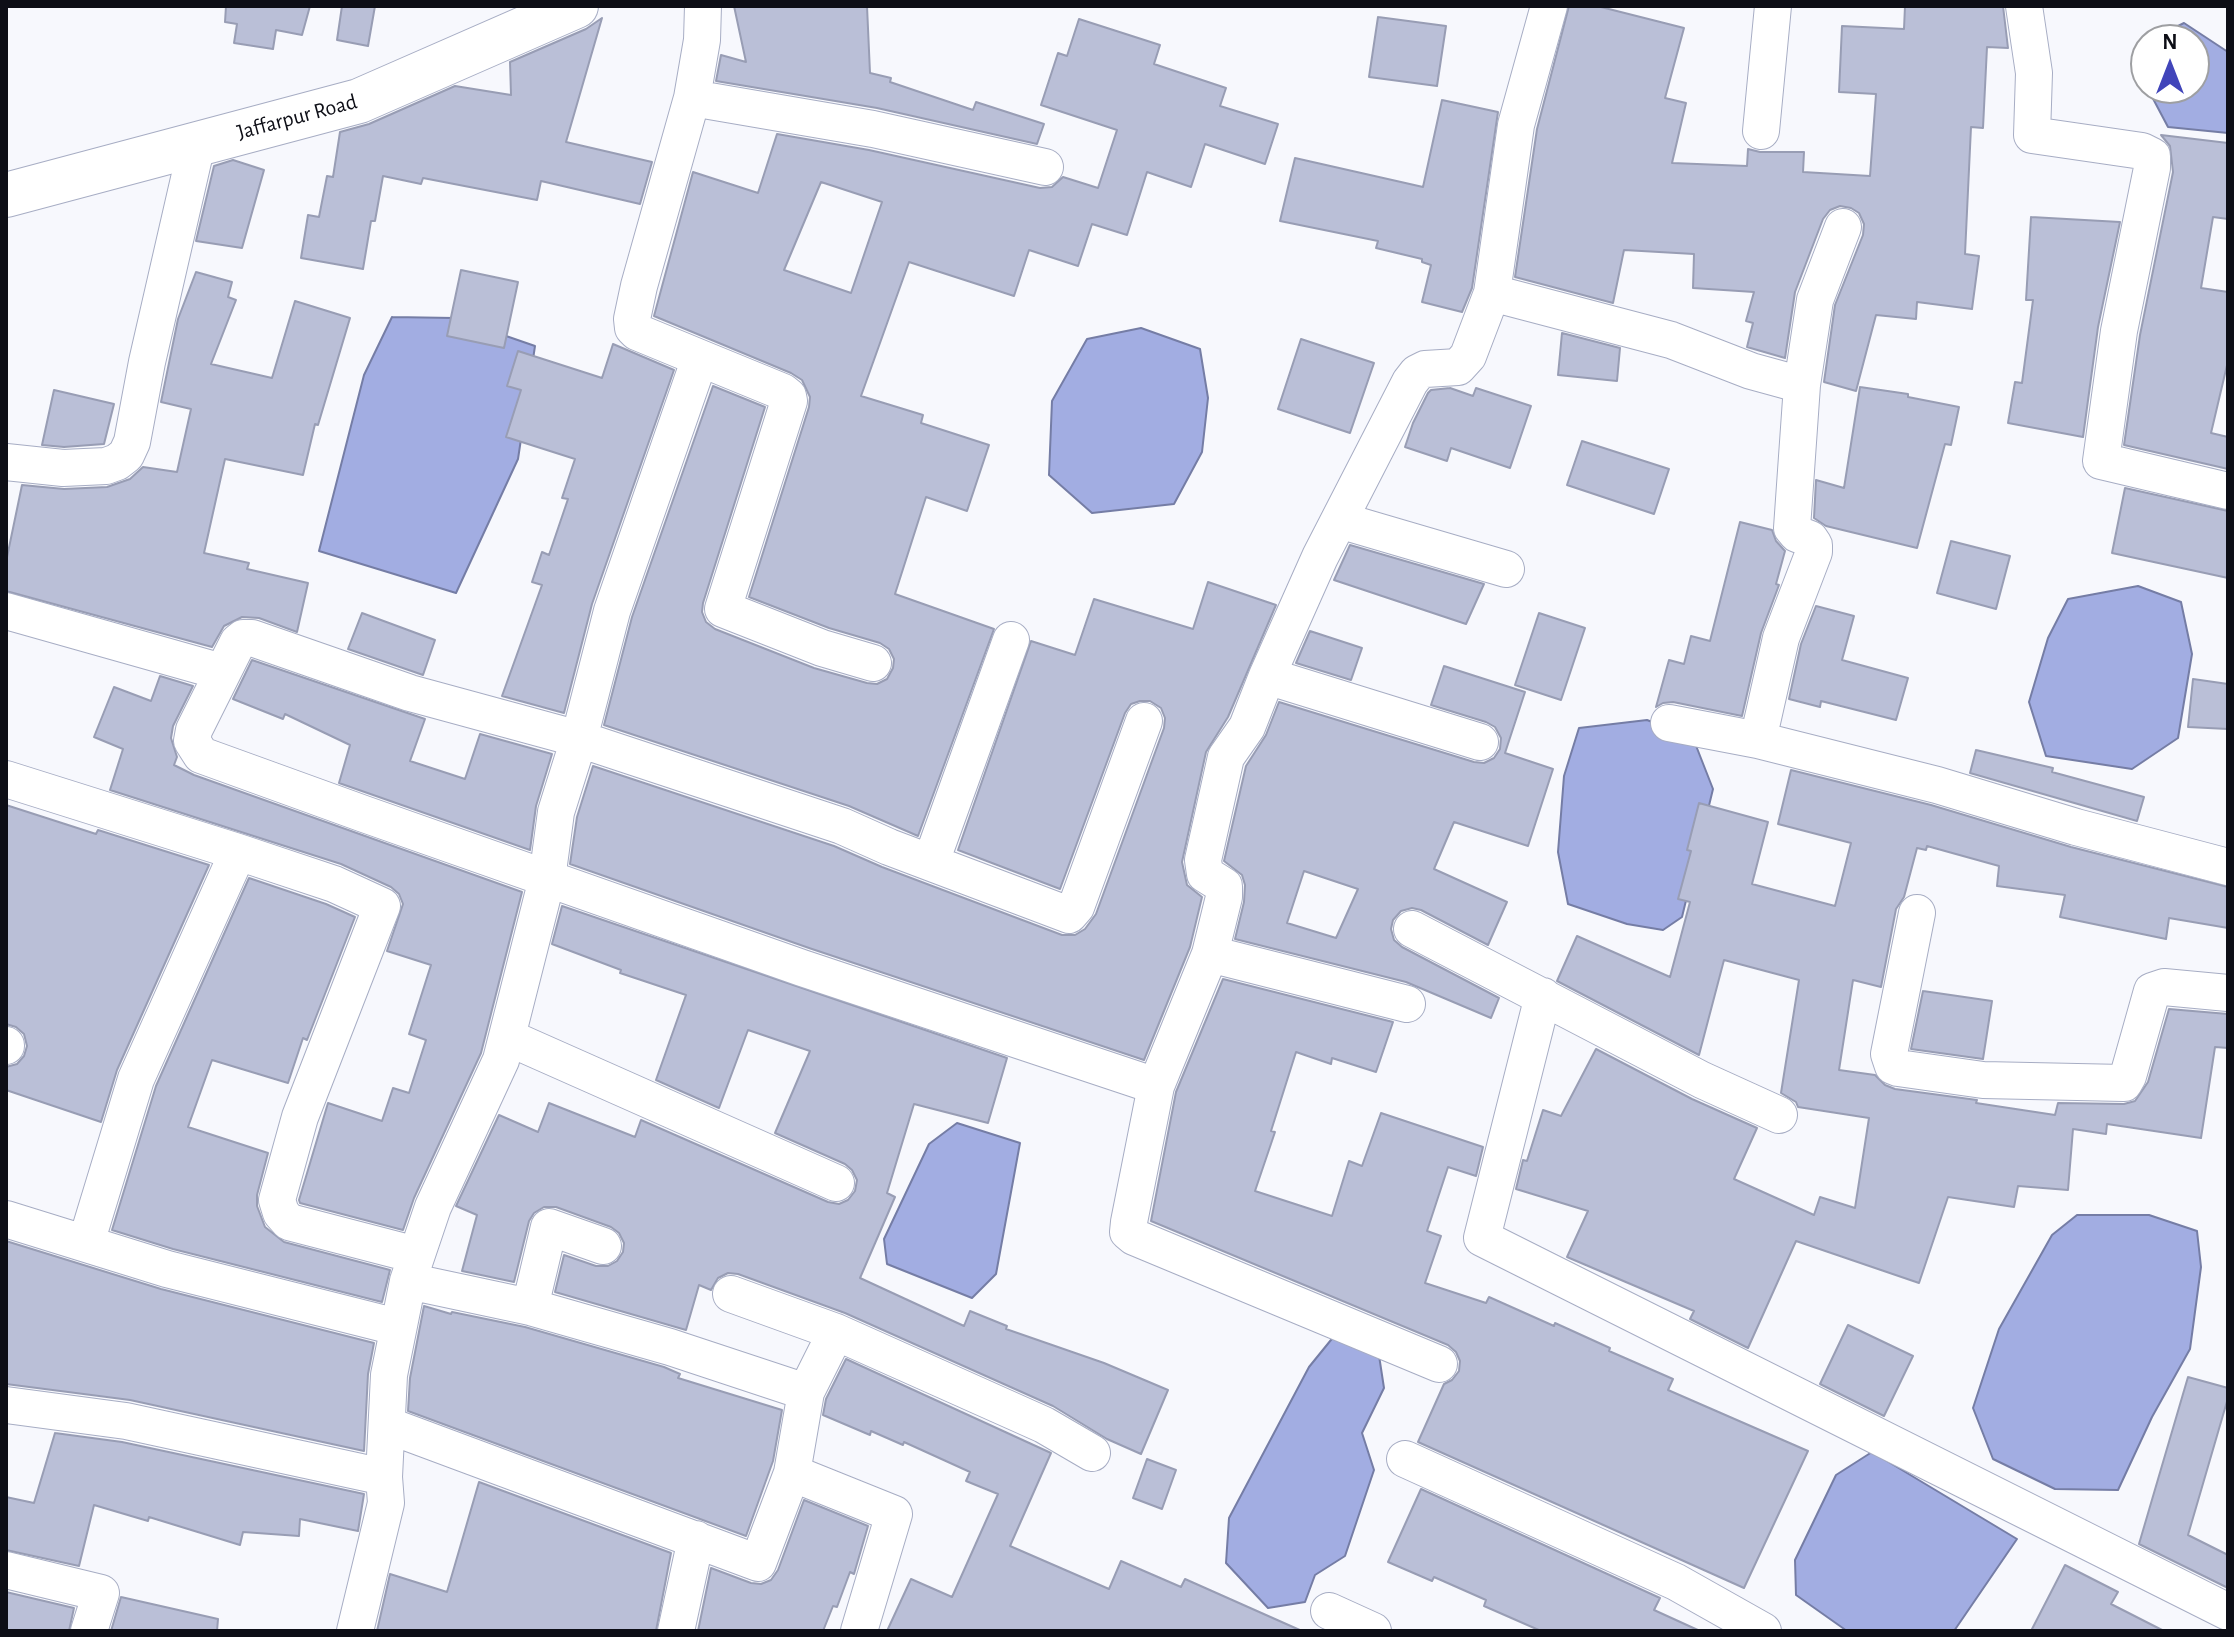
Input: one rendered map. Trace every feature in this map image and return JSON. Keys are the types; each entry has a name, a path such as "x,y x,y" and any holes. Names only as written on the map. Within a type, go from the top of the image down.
{"street":[{"name":"Jaffarpur Road","path":"6,195 359,101 576,6"},
{"path":"703,6 702,40 692,98 650,246 632,319 633,328 788,396 789,401 723,609 822,648 873,663"},
{"path":"1439,1364 1128,1232 1156,1086 1210,954 1225,891 1224,886 1205,874 1203,868 1211,816 1226,757 1247,727 1320,557 1410,382 1425,369 1453,369 1463,364 1492,293 1516,125 1549,6"},
{"path":"1761,131 1773,6"},
{"path":"2024,6 2034,73 2032,135 2142,151 2152,156 2119,331 2101,461 2228,491"},
{"path":"692,98 873,129 1045,167"},
{"path":"6,462 63,468 106,466 126,455 132,442 197,144"},
{"path":"1758,740 1781,638 1814,552 1810,539 1797,534 1792,528 1802,385 1815,300 1843,227"},
{"path":"1492,293 1671,340 1751,371 1802,385"},
{"path":"355,1631 386,1503 384,1477 389,1375 412,1268 433,1207 501,1060 547,879 556,812 579,739 612,611 700,358"},
{"path":"1339,520 1506,569"},
{"path":"6,611 222,672"},
{"path":"1144,721 1076,907 1069,915 842,826 579,739 410,693 252,638 243,638 238,642 194,730 192,741 201,755 547,879 1156,1086"},
{"path":"931,862 1011,640"},
{"path":"1267,676 1480,742"},
{"path":"1669,723 1758,740 1937,785 2076,827 2228,867"},
{"path":"6,779 334,884 382,906 300,1117 277,1205 289,1222 412,1268 530,1307 670,1347 806,1392"},
{"path":"86,1243 136,1079 238,852"},
{"path":"1917,913 1889,1054 1890,1060 1898,1068 1983,1080 2124,1083 2152,991 2164,987 2228,993"},
{"path":"1412,929 1702,1080 1779,1115"},
{"path":"1210,954 1407,1004"},
{"path":"1543,996 1482,1238 2228,1612"},
{"path":"507,1037 836,1183"},
{"path":"6,1219 167,1269 397,1327"},
{"path":"530,1307 549,1227 603,1246"},
{"path":"731,1294 836,1332 1044,1425 1092,1453"},
{"path":"387,1425 758,1563 792,1473 806,1392 836,1332"},
{"path":"6,1405 126,1421 384,1477"},
{"path":"1405,1459 1676,1582 1751,1628"},
{"path":"792,1473 894,1514 859,1631"},
{"path":"676,1631 696,1539"},
{"path":"6,1570 101,1593 89,1631"},
{"path":"1329,1611 1373,1631"}],"water":[{"path":"2210,40 2228,52 2228,133 2168,127 2156,104 2210,104"},
{"path":"392,317 454,318 535,346 518,459 456,593 319,551 364,375"},
{"path":"1141,328 1200,349 1208,398 1202,452 1174,504 1092,513 1049,475 1052,401 1087,339"},
{"path":"2138,586 2181,602 2192,654 2178,738 2132,769 2046,756 2029,702 2048,638 2068,599"},
{"path":"1647,720 1693,738 1713,789 1682,917 1663,930 1627,924 1568,904 1558,852 1564,776 1579,728"},
{"path":"957,1123 1020,1143 996,1274 972,1298 887,1264 884,1239 929,1144"},
{"path":"2077,1215 2149,1215 2197,1231 2201,1267 2190,1349 2152,1417 2118,1490 2055,1489 1993,1459 1973,1408 1999,1329 2052,1235"},
{"path":"1335,1335 1378,1349 1384,1388 1362,1433 1374,1470 1345,1556 1315,1575 1305,1602 1268,1608 1226,1563 1229,1518 1309,1367"},
{"path":"1872,1452 2017,1539 1954,1631 1847,1631 1796,1595 1795,1560 1836,1475"}],"building":[{"path":"226,6 310,6 302,35 276,30 273,49 234,43 237,24 225,22"},
{"path":"342,6 375,6 368,46 337,40"},
{"path":"734,6 867,6 870,73 973,110 976,102 1044,124 1037,144 877,108 716,81 721,55 746,62"},
{"path":"1569,6 1597,6 1684,28 1665,98 1686,103 1672,163 1747,166 1748,149 1804,152 1803,172 1870,176 1876,94 1839,92 1842,26 1904,29 1905,6 2003,6 2008,48 1987,47 1983,128 1971,127 1965,254 1979,256 1972,309 1917,302 1916,319 1876,315 1856,391 1824,382 1835,305 1863,235 1864,224 1859,213 1840,206 1830,210 1823,219 1795,292 1785,358 1747,347 1753,323 1746,321 1754,292 1693,288 1694,254 1624,250 1613,303 1515,277 1537,129"},
{"path":"1378,17 1446,26 1437,86 1369,77"},
{"path":"602,18 566,142 652,162 640,204 541,181 537,200 423,178 421,184 383,176 363,269 301,258 308,215 319,217 327,176 333,177 340,132 369,124 455,86 511,95 510,62 586,29"},
{"path":"1079,19 1160,45 1154,64 1226,88 1220,106 1278,124 1265,164 1205,144 1191,187 1147,172 1127,235 1092,224 1078,266 1029,250 1014,296 909,262 861,396 923,415 921,423 989,445 967,511 926,497 895,594 994,629 918,836 849,806 604,725 632,617 713,386 765,407 703,603 706,622 715,629 814,668 867,683 877,684 887,679 893,668 894,659 889,649 880,643 829,628 749,597 810,397 802,380 791,373 654,316 693,172 758,193 777,134 869,150 1040,188 1052,187 1063,177 1098,188 1117,130 1041,105 1058,53 1067,56","holes":["821,182 882,202 851,293 784,270"]},
{"path":"1442,100 1498,112 1472,288 1462,312 1422,302 1431,265 1422,262 1422,259 1376,248 1378,241 1280,221 1295,158 1423,187"},
{"path":"2161,135 2228,143 2228,219 2213,217 2201,288 2228,292 2228,361 2211,433 2228,437 2228,469 2124,445 2140,335 2173,172 2170,146"},
{"path":"233,160 264,170 242,248 196,241 214,166"},
{"path":"2031,217 2120,222 2098,327 2083,437 2008,423 2015,382 2022,383 2033,300 2026,300"},
{"path":"461,270 518,282 504,348 447,336"},
{"path":"196,272 232,282 228,297 236,300 211,364 272,378 295,301 350,318 318,425 315,424 303,475 225,459 204,553 249,563 247,569 308,583 297,632 259,618 242,617 224,626 212,647 6,591 6,562 22,485 64,489 107,487 130,479 143,467 177,472 191,409 161,402 178,319"},
{"path":"1562,333 1620,348 1617,381 1558,375"},
{"path":"1301,339 1374,363 1350,433 1278,409"},
{"path":"613,344 674,370 592,604 564,713 502,696 542,585 532,582 542,552 549,555 568,499 562,498 575,459 506,437 521,390 507,386 518,351 602,378"},
{"path":"1860,387 1908,394 1908,397 1959,407 1951,445 1945,444 1917,548 1826,526 1814,518 1816,480 1844,488"},
{"path":"1450,388 1473,396 1476,388 1531,406 1510,468 1451,448 1447,461 1405,447 1428,393"},
{"path":"54,390 114,404 104,444 42,445"},
{"path":"1582,441 1669,469 1654,514 1567,485"},
{"path":"2125,488 2228,511 2228,578 2112,553"},
{"path":"1740,522 1772,530 1785,551 1776,584 1779,585 1761,633 1742,716 1673,702 1656,707 1669,660 1684,664 1691,636 1710,641"},
{"path":"1951,541 2010,556 1996,609 1937,593"},
{"path":"1350,545 1484,584 1466,624 1334,580"},
{"path":"1208,582 1276,605 1228,717 1206,752 1182,862 1187,885 1202,897 1190,947 1144,1060 570,864 577,817 593,766 834,846 1062,935 1075,935 1085,929 1096,914 1165,718 1161,708 1150,701 1131,704 1125,713 1060,889 958,850 1031,641 1075,655 1094,599 1193,629"},
{"path":"1816,606 1854,616 1842,660 1908,678 1896,720 1821,701 1820,707 1789,699 1801,644"},
{"path":"362,613 435,640 423,675 348,649"},
{"path":"1539,613 1585,628 1561,700 1515,685"},
{"path":"1310,631 1362,648 1351,680 1296,663"},
{"path":"252,660 425,719 410,761 465,779 480,734 552,754 536,806 530,850 339,783 350,745 285,714 283,719 233,699"},
{"path":"1444,666 1525,692 1505,753 1553,769 1528,846 1454,822 1434,869 1507,902 1488,945 1421,910 1412,908 1401,911 1393,920 1391,929 1394,940 1402,947 1499,998 1491,1018 1406,982 1235,939 1245,885 1242,875 1224,861 1246,766 1266,735 1279,702 1474,762 1484,763 1494,758 1500,749 1501,738 1495,727 1431,705","holes":["1304,871 1358,889 1336,938 1287,923"]},
{"path":"160,676 193,686 173,726 171,738 177,757 174,765 194,775 522,892 481,1053 414,1198 403,1230 300,1203 299,1200 328,1103 382,1121 393,1088 409,1093 426,1040 409,1034 431,965 387,951 403,904 399,894 391,887 341,864 110,790 123,749 94,737 114,687 151,701"},
{"path":"2193,679 2228,684 2228,729 2188,727"},
{"path":"1976,750 2053,768 2052,772 2144,797 2137,821 1970,773"},
{"path":"1791,770 2228,887 2228,928 2169,918 2166,939 2060,917 2065,895 1997,886 1999,866 1927,846 1926,850 1917,848 1904,897 1896,909 1881,987 1853,980 1839,1070 1875,1075 1885,1085 1895,1089 2055,1115 2058,1103 2124,1104 2135,1101 2148,1082 2169,1009 2228,1014 2228,1048 2215,1047 2201,1138 2107,1124 2106,1134 2073,1129 2068,1190 2018,1186 2014,1207 1948,1197 1919,1283 1796,1241 1748,1348 1690,1319 1694,1311 1567,1257 1588,1211 1516,1189 1523,1160 1527,1161 1543,1110 1561,1116 1596,1049 1692,1099 1757,1128 1734,1179 1814,1215 1820,1197 1855,1208 1869,1118 1798,1107 1796,1102 1781,1093 1799,980 1724,960 1699,1055 1557,981 1577,936 1670,977 1690,902 1678,899 1691,851 1687,850 1699,803 1768,822 1752,884 1835,906 1851,843 1778,824"},
{"path":"6,805 209,865 117,1070 101,1122 6,1090 6,1067 17,1064 27,1046 24,1034 6,1024"},
{"path":"249,878 355,917 307,1040 303,1038 288,1083 212,1060 188,1127 268,1153 257,1195 257,1206 265,1227 284,1242 390,1270 382,1302 173,1249 112,1230 156,1086"},
{"path":"562,906 1007,1058 988,1123 914,1104 887,1193 895,1197 860,1278 964,1326 970,1311 1007,1326 1006,1329 1104,1363 1168,1390 1141,1454 1107,1439 1053,1406 845,1313 738,1274 728,1273 718,1278 711,1290 699,1285 686,1330 555,1292 564,1255 596,1266 608,1266 617,1261 624,1243 619,1233 611,1227 556,1207 544,1207 534,1213 529,1221 514,1282 462,1271 477,1215 456,1206 499,1115 538,1132 549,1103 635,1137 641,1120 828,1202 839,1204 848,1200 855,1191 857,1180 845,1164 775,1133 810,1051 748,1030 719,1108 656,1080 686,995 620,973 621,970 552,944"},
{"path":"1223,979 1393,1022 1376,1072 1332,1058 1331,1064 1296,1052 1271,1131 1275,1132 1255,1191 1332,1216 1349,1161 1362,1166 1381,1113 1483,1147 1476,1176 1448,1167 1427,1231 1441,1236 1425,1283 1486,1303 1489,1297 1554,1326 1555,1323 1673,1379 1668,1390 1808,1451 1744,1588 1418,1442 1444,1384 1459,1371 1460,1361 1448,1345 1151,1221 1176,1092"},
{"path":"1923,991 1992,1001 1983,1059 1911,1049"},
{"path":"6,1241 161,1289 374,1343 368,1374 364,1451 130,1400 6,1384"},
{"path":"424,1306 525,1327 664,1367 680,1374 678,1378 782,1410 773,1461 746,1536 408,1411 410,1378"},
{"path":"1848,1325 1913,1356 1884,1416 1820,1384"},
{"path":"846,1359 1051,1453 1010,1546 1109,1589 1121,1561 1181,1587 1185,1579 1302,1631 887,1631 911,1579 952,1597 998,1494 966,1481 970,1472 904,1442 903,1445 871,1431 870,1435 823,1415 826,1399"},
{"path":"2188,1377 2228,1388 2228,1398 2188,1535 2228,1555 2228,1588 2139,1544"},
{"path":"55,1433 122,1442 364,1494 358,1531 300,1519 299,1536 243,1532 240,1545 149,1517 148,1521 94,1505 79,1566 6,1550 6,1497 34,1503"},
{"path":"1147,1459 1176,1470 1162,1509 1133,1498"},
{"path":"479,1482 671,1553 656,1631 377,1631 390,1574 447,1592"},
{"path":"1421,1489 1660,1598 1654,1610 1700,1631 1541,1631 1484,1606 1486,1600 1434,1577 1432,1581 1388,1562"},
{"path":"804,1500 868,1526 854,1574 850,1572 837,1607 833,1606 823,1631 698,1631 711,1568 751,1583 761,1584 771,1580 778,1570"},
{"path":"2065,1565 2118,1592 2111,1604 2164,1631 2031,1631"},
{"path":"6,1592 74,1608 69,1631 6,1631"},
{"path":"121,1597 218,1619 217,1631 111,1631"}]}
